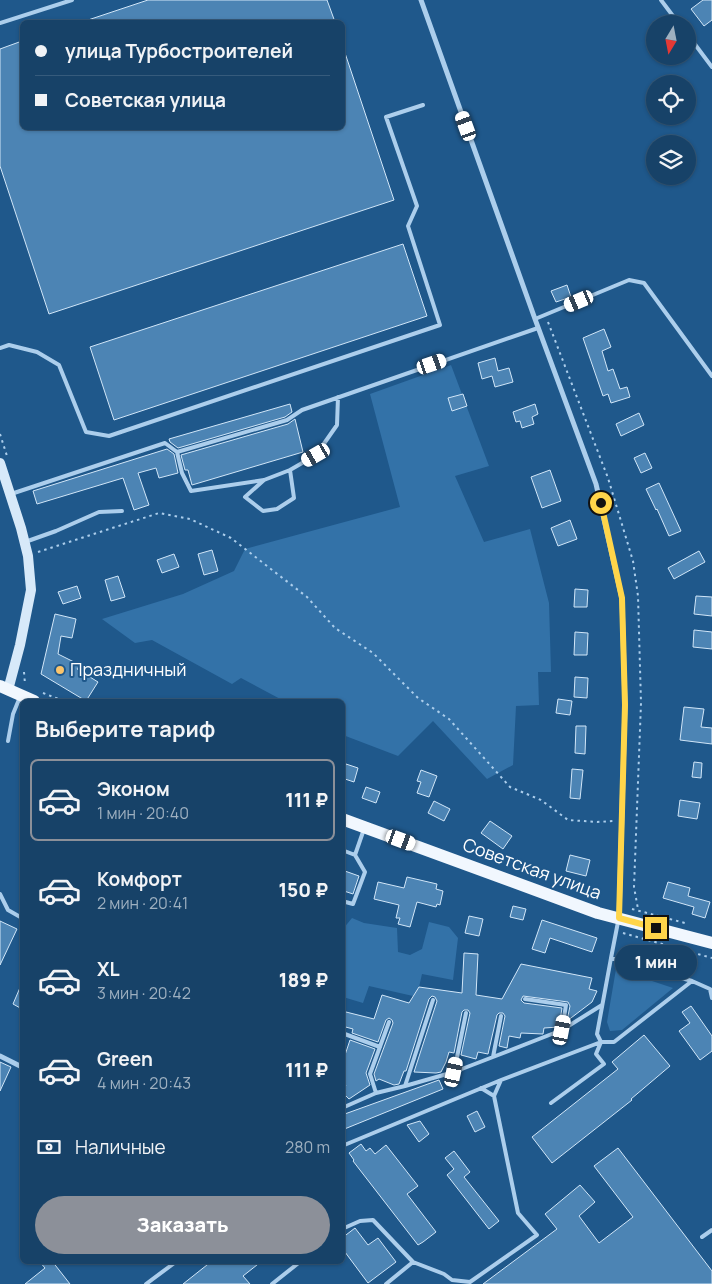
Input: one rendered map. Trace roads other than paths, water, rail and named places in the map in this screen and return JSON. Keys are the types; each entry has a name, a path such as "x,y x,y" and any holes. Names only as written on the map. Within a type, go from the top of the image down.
{"main road":[{"path":"4,688 21,696 37,697"},
{"name":"Советская улица","path":"345,819 598,913 619,913 712,943"}],"street":[{"path":"421,0 527,299 596,484 622,598 625,705 619,913"},
{"path":"0,463 25,542 31,590 20,645 4,688"},
{"path":"0,1056 20,1065"}],"lane":[{"path":"0,23 72,0"},
{"path":"661,0 672,15"},
{"path":"696,46 712,68"},
{"path":"0,348 9,345 37,352 59,365 86,432 109,436 440,325 408,226 417,206 386,117 423,104"},
{"path":"535,319 629,280 644,283 712,376"},
{"path":"177,452 287,420 302,410 538,328"},
{"path":"10,494 165,443 177,452 182,473 191,491 264,480 290,470 316,455 337,424 338,397"},
{"path":"264,480 245,497 263,511 277,509 294,498 290,470"},
{"path":"25,542 99,512 122,511"},
{"path":"8,740 13,714 21,696"},
{"path":"356,855 365,827"},
{"path":"345,851 356,855 365,872 353,904 345,902"},
{"path":"0,894 8,910 20,917"},
{"path":"551,1103 604,1064 596,1054 601,1042 597,1034 619,913"},
{"path":"611,958 711,988 712,998"},
{"path":"345,1145 501,1080 601,1042 614,1042 692,981"},
{"path":"525,999 566,1005 562,1030"},
{"path":"405,1086 433,1000"},
{"path":"345,1106 376,1094 454,1072 562,1030 602,1005"},
{"path":"454,1072 466,1013"},
{"path":"493,1057 501,1016"},
{"path":"376,1094 370,1074 389,1022"},
{"path":"345,1034 380,1047"},
{"path":"345,1228 360,1221 374,1220 412,1262 444,1274 452,1280 470,1282 537,1235 518,1213 494,1096 501,1080"},
{"path":"481,1088 494,1096"},
{"path":"702,1237 712,1230"},
{"path":"386,1284 412,1262"},
{"path":"146,1284 173,1264"},
{"path":"272,1284 297,1264"}],"place":[{"name":"Праздничный","path":"60,670"}]}
